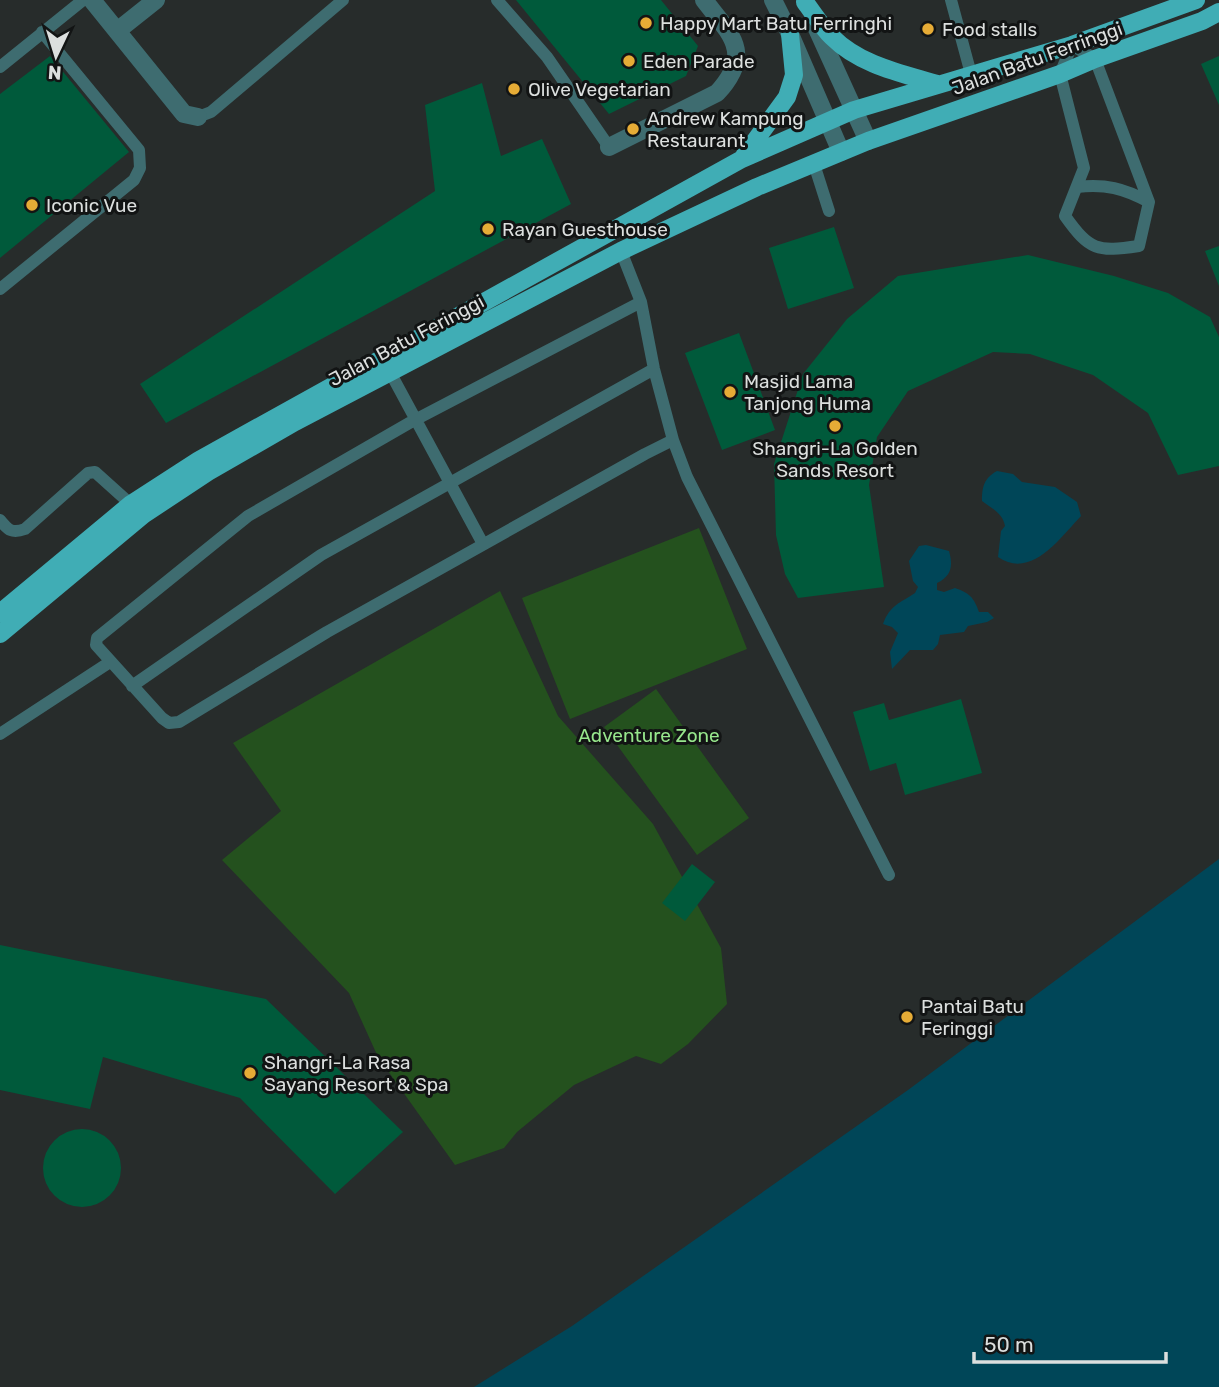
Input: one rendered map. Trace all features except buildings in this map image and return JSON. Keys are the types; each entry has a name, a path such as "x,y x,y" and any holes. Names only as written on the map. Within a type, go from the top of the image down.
{"main road":[{"name":"Jalan Batu Ferringgi","path":"854,110 1072,45 1196,0"},
{"path":"805,1 831,36 849,51 871,63 937,84"},
{"name":"Jalan Batu Ferringgi","path":"867,141 1060,74 1202,21 1219,12"},
{"path":"742,159 786,97 794,75 790,34"},
{"name":"Jalan Batu Feringgi","path":"0,613 199,460 742,159 854,110"},
{"name":"Jalan Batu Feringgi","path":"0,634 137,509 295,422 621,251 757,187 867,141"}],"street":[{"path":"92,0 184,114 198,117"},
{"path":"117,32 156,0"},
{"path":"609,147 717,93 730,79 738,51 734,39 704,0"},
{"path":"773,0 841,152"},
{"path":"805,1 867,141"}],"lane":[{"path":"0,67 83,0"},
{"path":"198,117 211,112 343,0"},
{"path":"497,0 547,57 609,147"},
{"path":"951,0 971,74"},
{"path":"0,289 134,180 141,168 139,150 42,32"},
{"path":"1072,45 1095,59 1149,202 1139,246 1105,251 1081,239 1065,216 1084,167 1060,74 1072,45"},
{"path":"814,164 829,211"},
{"path":"1077,187 1100,184 1129,191 1149,202"},
{"path":"621,251 641,302 654,369 673,440 694,489 889,875"},
{"path":"641,302 417,420 248,516 97,638 96,645 132,687 169,723 179,722 327,632 673,440"},
{"path":"132,687 321,555 654,369"},
{"path":"390,372 483,544"},
{"path":"0,520 8,530 17,532 25,529 88,473 95,472 137,509"},
{"path":"0,734 110,662"}],"green space":[{"path":"699,528 747,649 570,719 522,598"},
{"path":"500,591 558,716 653,824 721,948 727,1004 688,1044 661,1064 636,1056 574,1085 517,1132 504,1148 455,1165 378,1057 349,993 222,860 281,811 233,743"},
{"name":"Adventure Zone","path":"656,689 749,818 697,855 604,727"}],"water":[{"path":"997,471 1013,474 1022,482 1055,487 1077,502 1081,516 1054,545 1033,560 1010,563 998,557 1004,521 982,501 985,483"},
{"path":"926,545 949,551 950,570 946,577 937,583 937,590 944,592 955,588 964,592 973,599 979,612 988,612 994,618 968,626 964,632 940,635 933,650 910,650 892,669 890,652 898,633 883,624 892,608 915,593 918,587 913,581 909,561 919,546"},
{"path":"1219,859 1219,1387 474,1387 572,1326 908,1090"}],"place":[{"name":"Happy Mart Batu Ferringhi","path":"646,23"},
{"name":"Food stalls","path":"928,29"},
{"name":"Eden Parade","path":"629,61"},
{"name":"Olive Vegetarian","path":"514,89"},
{"name":"Andrew Kampung Restaurant","path":"633,129"},
{"name":"Iconic Vue","path":"32,205"},
{"name":"Rayan Guesthouse","path":"488,229"},
{"name":"Masjid Lama Tanjong Huma","path":"730,392"},
{"name":"Shangri-La Golden Sands Resort","path":"835,426"},
{"name":"Pantai Batu Feringgi","path":"907,1017"},
{"name":"Shangri-La Rasa Sayang Resort & Spa","path":"250,1073"}]}
